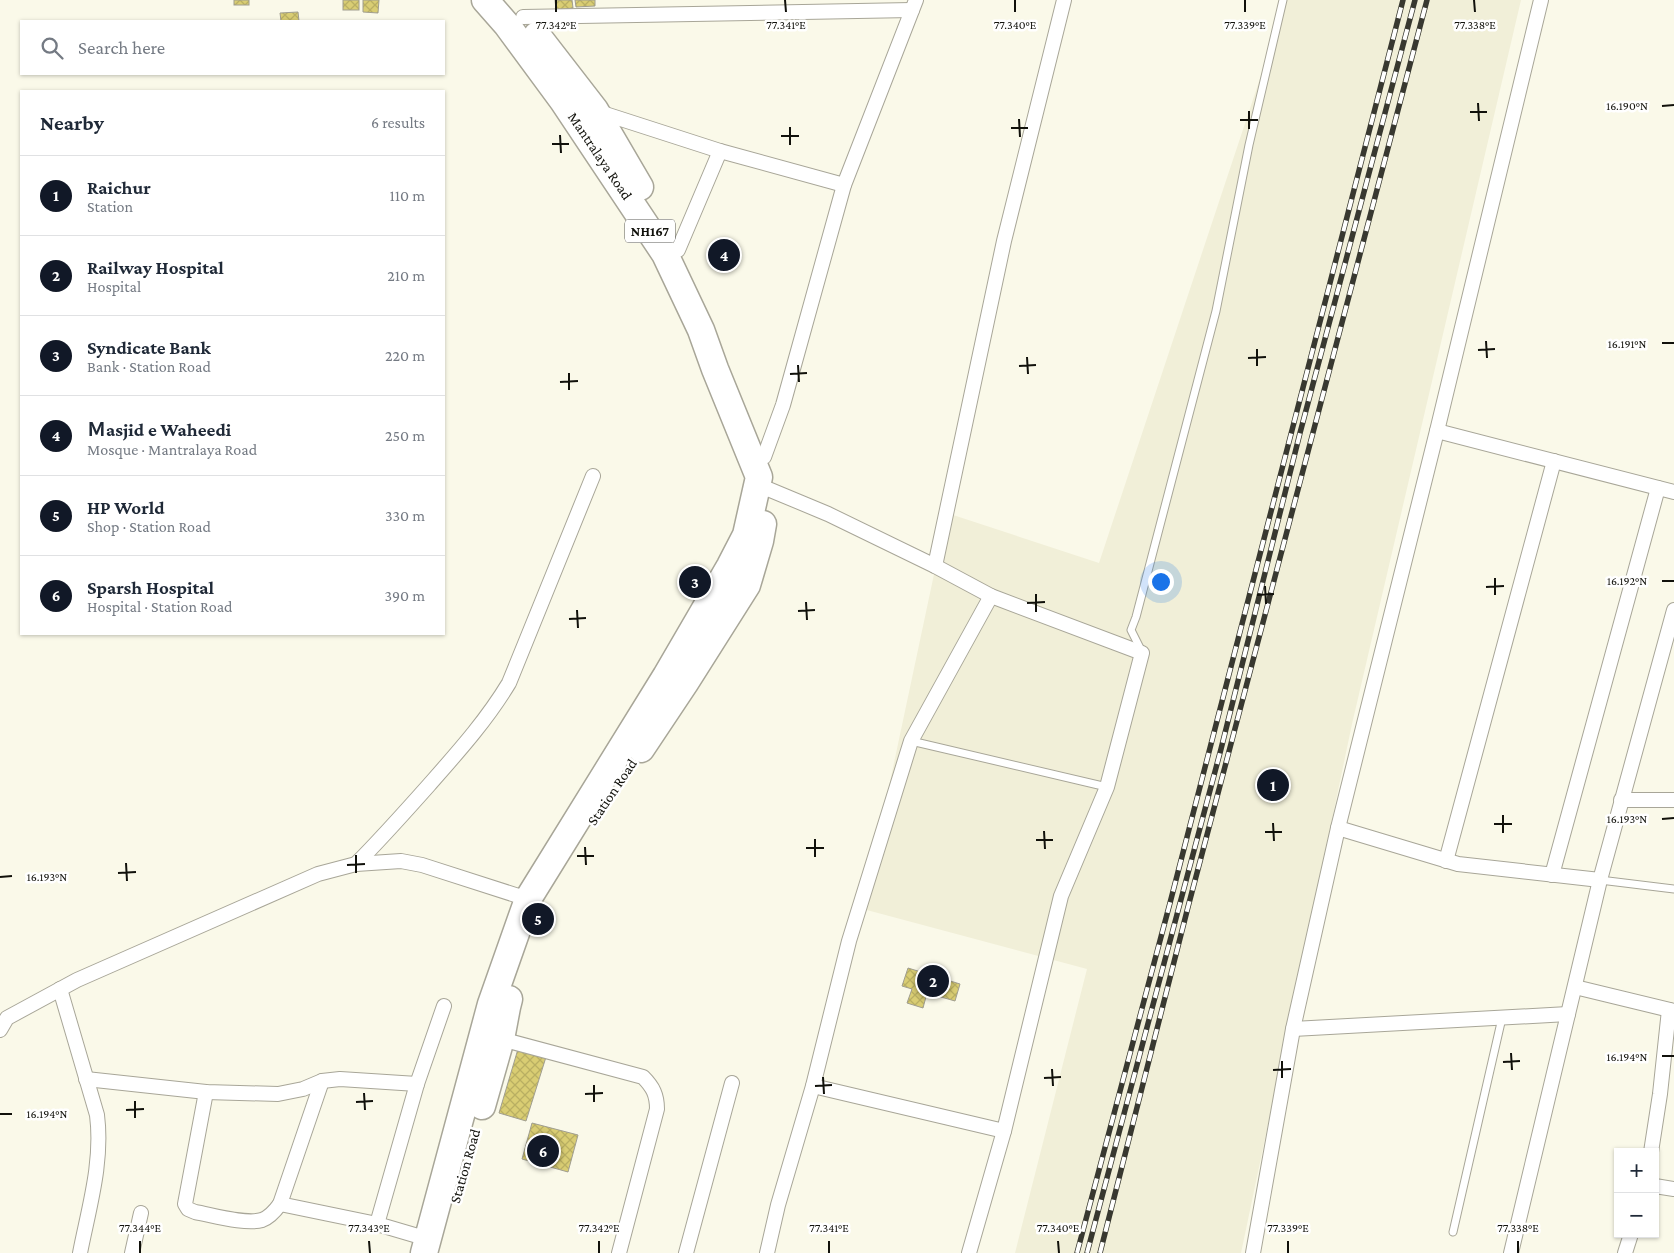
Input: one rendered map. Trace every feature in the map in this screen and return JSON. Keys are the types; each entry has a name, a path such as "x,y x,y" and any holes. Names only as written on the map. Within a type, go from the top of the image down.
{"highway":[{"name":"Mantralaya Road","path":"484,0 507,25 563,101 665,254 701,330 763,490"},
{"name":"Mantralaya Road","path":"515,9 595,110 678,250 711,321 764,457 770,477 763,490"},
{"name":"Station Road","path":"431,1248 491,1004 528,899 666,676 730,566 746,535 763,490"},
{"name":"Station Road","path":"431,1248 501,1039 506,1007 543,904 578,842 685,684 746,585 760,541 763,490"}],"street":[{"path":"935,566 1004,242 1064,0"},
{"path":"1253,1253 1294,1029 1338,828 1437,431 1541,0"},
{"path":"515,9 914,5 844,184 783,405 764,457"},
{"path":"595,110 720,151 844,184"},
{"path":"678,250 720,151"},
{"path":"1437,431 1674,492"},
{"path":"1446,861 1554,461"},
{"path":"356,864 379,841 473,735 495,706 508,683 593,476"},
{"path":"1552,876 1658,488"},
{"path":"763,490 828,514 935,566 991,596 1142,653 1107,787 1060,896 1004,1131 969,1253"},
{"path":"767,1253 778,1205 813,1086 849,941 911,741 991,596"},
{"path":"1511,1253 1600,880 1674,610"},
{"path":"1622,800 1674,800"},
{"path":"1338,828 1458,864 1600,880"},
{"path":"0,1030 4,1017 86,976 318,874 356,864 401,860 528,899"},
{"path":"1575,987 1671,1011 1667,1096 1652,1148"},
{"path":"60,989 97,1115 100,1135 98,1163 80,1253"},
{"path":"376,1224 417,1084 444,1006"},
{"path":"1294,1029 1568,1014"},
{"path":"501,1039 643,1077 652,1086 657,1098 657,1109 620,1253"},
{"path":"86,1080 206,1092 278,1094 322,1081 340,1079 417,1084"},
{"path":"206,1092 185,1204 188,1209 195,1212 251,1222 263,1219 274,1212 280,1204 322,1081"},
{"path":"686,1253 732,1083"},
{"path":"813,1086 1004,1131"},
{"path":"1659,1187 1674,1189"},
{"path":"280,1204 376,1224 431,1248"},
{"path":"132,1253 142,1213"},
{"path":"1625,1253 1630,1238"}],"lane":[{"path":"1142,653 1131,630 1216,311 1249,145 1282,0"},
{"path":"911,741 1107,787"},
{"path":"1600,880 1674,890"},
{"path":"1453,1232 1502,1018"}],"shaded area":[{"path":"1286,0 1521,0 1352,724 1241,1253 1015,1253 1087,969 863,909 947,513 1099,563"}],"building":[{"path":"234,0 249,0 249,5 234,5"},
{"path":"343,0 359,0 359,10 343,10"},
{"path":"363,0 379,0 378,13 363,12"},
{"path":"555,0 572,0 573,8 556,10"},
{"path":"575,0 595,0 595,6 576,7"},
{"path":"298,12 299,20 281,20 280,13"},
{"path":"908,968 960,984 955,1001 927,993 923,1008 907,1003 912,989 902,986"},
{"path":"518,1049 546,1057 526,1121 499,1113"},
{"path":"532,1123 578,1135 568,1172 522,1159"}],"railway":[{"path":"1077,1253 1170,903 1403,0"},
{"path":"1087,1253 1221,749 1300,433 1415,0"},
{"path":"1100,1253 1188,907 1427,0"}],"place":[{"name":"Ｍasjid e Waheedi","path":"724,255"},
{"name":"Syndicate Bank","path":"695,582"},
{"name":"Raichur","path":"1273,785"},
{"name":"HP World","path":"538,919"},
{"name":"Railway Hospital","path":"933,981"},
{"name":"Sparsh Hospital","path":"543,1151"}]}
